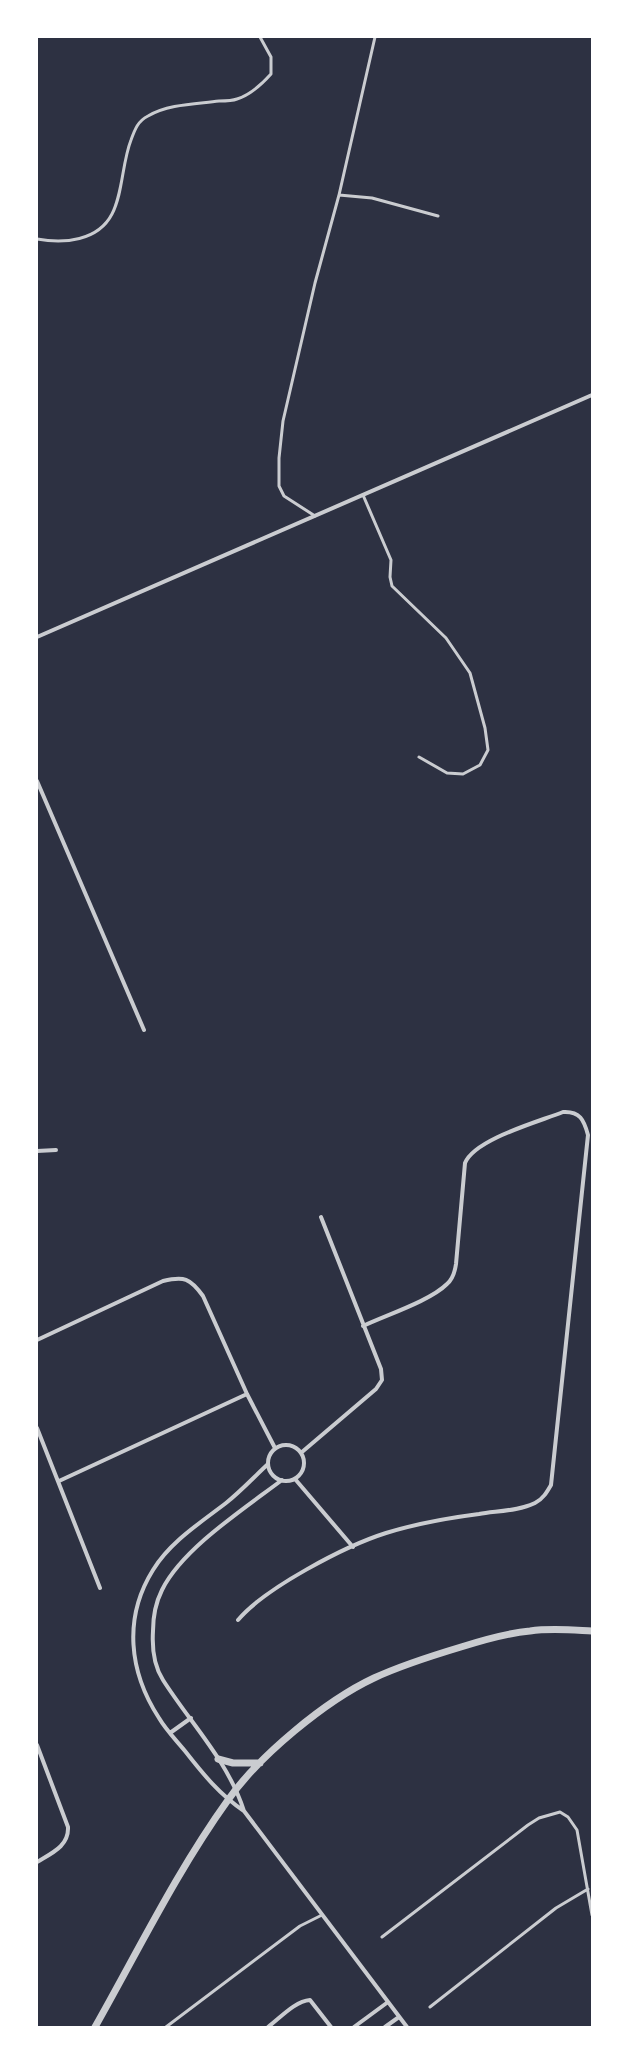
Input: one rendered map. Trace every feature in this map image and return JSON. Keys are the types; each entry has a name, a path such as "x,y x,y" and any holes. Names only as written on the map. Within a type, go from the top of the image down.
{"street":[{"path":"37,637 592,395"},
{"path":"37,781 144,1030"},
{"path":"238,1620 249,1607 262,1598 328,1558 386,1533 465,1516 533,1504 544,1495 551,1484 588,1135 585,1122 578,1114 570,1111 563,1112 485,1142 472,1151 465,1163 456,1264 452,1277 448,1283 434,1294 363,1326"},
{"path":"37,1151 56,1150"},
{"path":"302,1452 380,1386 382,1380 381,1369 321,1217"},
{"path":"37,1340 163,1282 178,1278 188,1280 195,1284 203,1296 247,1394 275,1448"},
{"path":"59,1481 247,1394"},
{"path":"37,1428 100,1588"},
{"path":"286,1444 292,1445 302,1452 305,1464 303,1470 295,1479 282,1480 273,1475 268,1464 268,1458 275,1448 286,1444"},
{"path":"268,1464 227,1502 169,1550 153,1570 139,1598 133,1624 134,1660 142,1687 159,1718 170,1733 208,1780 228,1800 244,1811 407,2027"},
{"path":"295,1479 353,1547"},
{"path":"244,1811 237,1789 191,1718 163,1679 155,1661 152,1641 154,1617 161,1590 174,1569 190,1552 282,1480"},
{"path":"95,2027 187,1864 228,1800 260,1763 281,1743 321,1710 373,1679 419,1660 480,1641 530,1631 592,1631"},
{"path":"170,1733 191,1718"},
{"path":"37,1745 68,1827 68,1835 64,1843 56,1851 37,1862"},
{"path":"218,1759 233,1763 260,1763"},
{"path":"268,2027 297,2005 304,2001 310,2000 332,2027"},
{"path":"354,2027 388,2002"},
{"path":"385,2027 399,2016"}],"lane":[{"path":"37,239 48,241 74,240 88,236 103,226 112,214 118,198 123,167 136,127 146,116 166,108 237,99 259,87 271,74 272,57 260,37"},
{"path":"315,516 284,496 280,486 279,458 283,421 315,283 339,195 375,37"},
{"path":"339,195 372,198 438,216"},
{"path":"363,495 391,560 390,577 392,586 446,638 470,673 485,728 488,750 480,765 463,774 447,773 419,757"},
{"path":"382,1937 528,1825 550,1814 560,1812 573,1822 581,1846 592,1916"},
{"path":"430,2007 556,1908 588,1889"},
{"path":"166,2027 300,1926 322,1915"}]}
